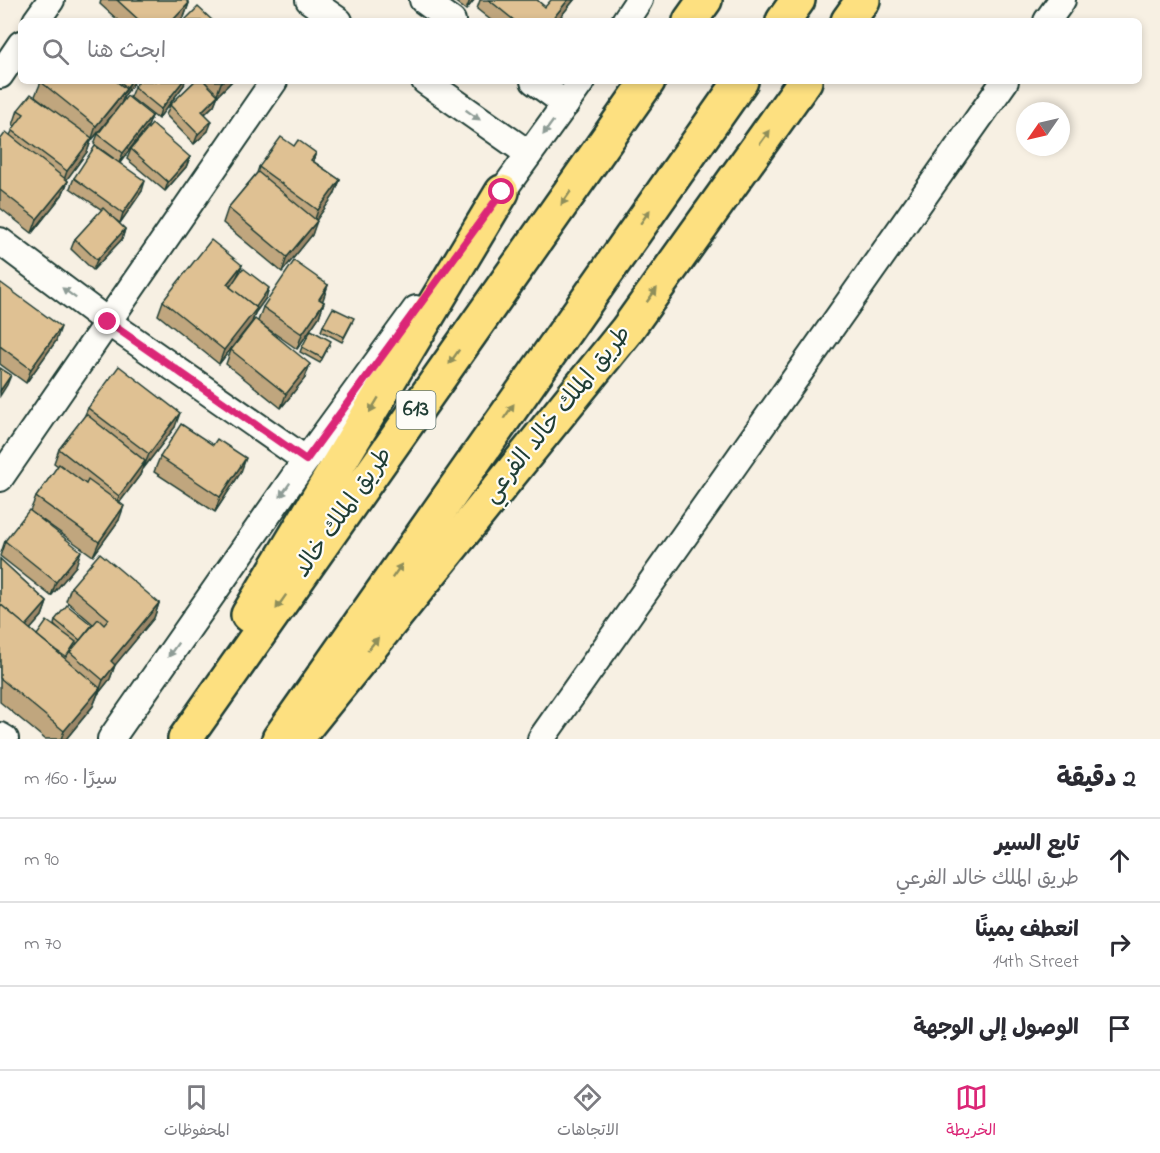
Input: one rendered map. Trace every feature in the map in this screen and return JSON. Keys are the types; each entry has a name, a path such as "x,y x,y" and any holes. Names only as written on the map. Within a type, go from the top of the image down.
{"main road":[{"path":"692,18 705,0"},
{"path":"785,18 798,0"},
{"path":"850,18 863,0"},
{"name":"طريق الملك خالد","path":"185,739 646,84"},
{"path":"279,739 739,84"},
{"name":"طريق الملك خالد الفرعي","path":"297,739 626,331 803,84"},
{"path":"173,739 502,192"}],"street":[{"path":"38,18 51,0"},
{"path":"423,0 448,18"},
{"path":"627,18 639,0"},
{"path":"1049,18 1062,0"},
{"path":"0,75 18,48"},
{"path":"0,478 272,84"},
{"path":"429,84 529,154"},
{"path":"538,84 566,104"},
{"path":"111,739 306,460 580,84"},
{"path":"541,739 1003,84"},
{"path":"0,241 108,322 306,460"},
{"path":"0,736 5,739"}],"building":[{"path":"117,0 186,0 189,3 175,18 137,18"},
{"path":"489,0 537,0 545,7 551,0 568,0 553,18 511,18"},
{"path":"198,7 210,18 187,18"},
{"path":"44,84 120,84 126,89 96,126"},
{"path":"136,84 181,84 161,109 134,87"},
{"path":"192,84 207,84 218,95 202,111 212,121 198,134 170,105"},
{"path":"31,94 92,138 67,171 12,130 24,114 18,110"},
{"path":"127,96 152,116 123,153 98,134"},
{"path":"152,124 190,157 168,182 131,149"},
{"path":"6,132 68,181 37,219 0,190 0,140"},
{"path":"281,137 294,146 298,140 316,153 311,160 340,180 318,210 259,167"},
{"path":"95,146 145,181 123,213 74,178"},
{"path":"258,172 317,221 287,257 228,208"},
{"path":"103,208 125,229 97,260 75,239"},
{"path":"211,240 242,265 227,284 257,308 224,350 163,301"},
{"path":"294,261 328,285 319,299 324,302 302,334 263,307"},
{"path":"243,268 269,288 256,307 230,287"},
{"path":"1,283 61,327 31,369 0,346"},
{"path":"333,308 354,318 344,337 323,326"},
{"path":"255,319 310,364 286,394 231,350"},
{"path":"311,330 331,341 322,358 302,347"},
{"path":"119,366 180,413 149,454 88,408"},
{"path":"0,368 11,375 0,391"},
{"path":"86,414 145,461 119,496 59,449"},
{"path":"181,424 213,445 217,439 246,458 220,497 160,457"},
{"path":"59,464 86,484 88,480 124,506 99,542 36,497"},
{"path":"29,510 81,551 56,582 5,541"},
{"path":"100,553 159,603 111,661 115,665 103,680 70,652 98,619 104,625 109,619 71,587"},
{"path":"0,559 47,602 26,626 0,604"},
{"path":"0,604 100,688 64,731 0,678"},
{"path":"67,605 92,625 80,640 55,620"},
{"path":"47,621 76,642 66,657 37,635"}],"route":[{"path":"108,322 306,460 502,192"}]}
